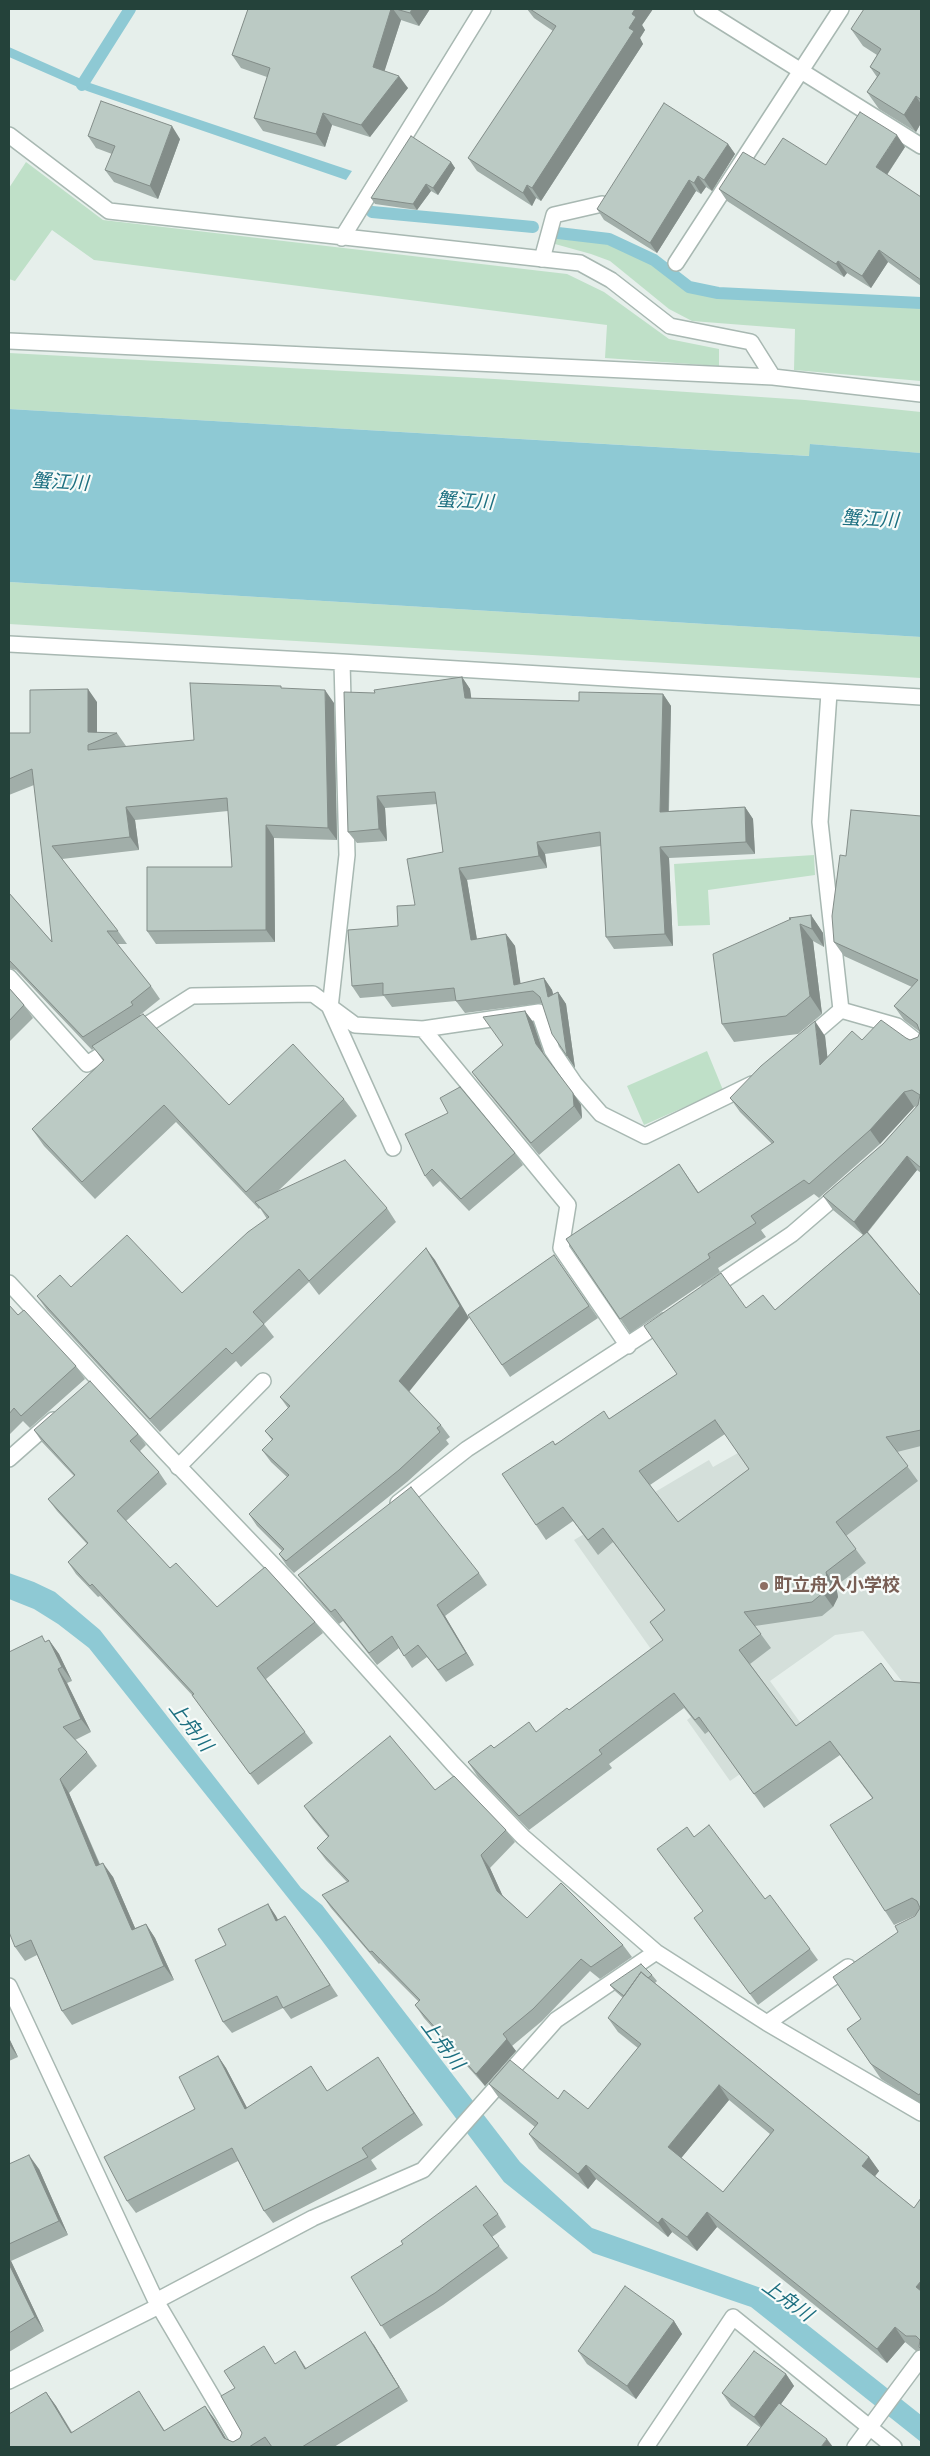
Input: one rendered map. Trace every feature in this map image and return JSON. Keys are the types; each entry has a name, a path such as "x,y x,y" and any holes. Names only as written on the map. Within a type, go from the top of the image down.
{"street":[{"path":"342,238 483,9"},
{"path":"702,9 921,146"},
{"path":"676,263 842,9"},
{"path":"9,136 109,211 580,263 611,280 670,326 751,342 773,377"},
{"path":"542,259 554,215 602,204"},
{"path":"9,341 773,377 921,394"},
{"path":"9,644 921,697"},
{"path":"342,662 347,855 330,1008 393,1148"},
{"path":"829,693 820,822 841,1010"},
{"path":"9,978 87,1064 192,996 313,994 355,1026 423,1029 539,1012 552,1050 575,1084 601,1114 645,1136 752,1084 767,1072"},
{"path":"841,1010 897,1026 921,1045"},
{"path":"797,1047 841,1010"},
{"path":"423,1029 568,1205 561,1248 628,1346"},
{"path":"696,1299 792,1234 856,1178"},
{"path":"9,1283 95,1383 293,1586 453,1764 524,1837 656,1952 767,2023 921,2113"},
{"path":"384,1514 467,1449 673,1315"},
{"path":"178,1466 263,1381"},
{"path":"9,1459 61,1413"},
{"path":"293,1586 308,1574"},
{"path":"9,2381 158,2303 313,2218 423,2170 556,2020 656,1952"},
{"path":"767,2023 864,1956"},
{"path":"9,1986 158,2303 242,2447"},
{"path":"646,2447 733,2317 872,2422 894,2447"},
{"path":"855,2447 921,2358"}],"shaded area":[{"name":"町立舟入小学校","path":"921,1343 921,1706 863,1631 835,1635 770,1681 805,1729 730,1781 687,1720 696,1713 574,1540 709,1460 713,1467 881,1373"}],"green space":[{"path":"26,162 103,220 567,274 604,292 669,339 719,349 719,366 605,358 607,325 94,260 52,230 15,281 9,279 9,188"},
{"path":"556,236 608,242 652,262 690,290 717,296 921,302 921,381 794,370 795,329 692,321 669,309 610,261 555,244"},
{"path":"9,353 495,379 805,400 921,412 921,453 810,444 810,456 9,409"},
{"path":"9,582 921,637 921,678 9,624"},
{"path":"814,855 815,875 708,890 710,925 678,926 674,864"},
{"path":"707,1051 723,1090 644,1125 627,1086"}],"water":[{"path":"9,47 90,83 352,171 346,180 87,91 9,57"},
{"name":"蟹江川","path":"9,409 809,456 810,444 921,453 921,637 9,582"},
{"path":"9,1573 55,1592 100,1630 301,1888 322,1905 520,2162 592,2228 761,2288 921,2415 921,2442 751,2307 593,2253 504,2182 320,1938 89,1648 58,1624 34,1609 9,1599"}],"building":[{"path":"248,9 391,9 373,67 399,76 361,125 323,113 316,134 254,118 270,68 232,55"},
{"path":"396,9 412,9 410,13"},
{"path":"530,9 635,9 632,14 636,17 629,28 634,31 532,188 527,185 523,193 468,158 556,26"},
{"path":"864,9 921,9 921,98 916,96 904,115 867,92 880,73 870,67 881,49 851,29"},
{"path":"101,101 172,126 150,186 105,170 115,146 88,136"},
{"path":"664,103 728,144 704,180 698,176 694,183 689,180 650,243 597,209"},
{"path":"860,112 897,135 876,167 921,197 921,280 879,250 862,276 838,261 836,264 719,189 743,152 765,165 783,138 826,165"},
{"path":"411,136 451,162 433,188 426,184 413,204 371,198"},
{"path":"462,677 465,698 579,701 579,692 663,694 660,812 745,807 746,842 660,847 665,934 606,937 600,832 537,842 539,856 459,868 471,940 506,934 514,985 544,978 548,997 558,992 567,1056 552,1034 540,997 533,991 456,1001 454,988 383,995 383,983 352,986 348,930 398,926 397,906 415,905 407,859 443,852 435,792 377,796 379,829 348,832 344,692 375,693 374,690"},
{"path":"190,683 281,686 281,688 325,690 328,828 266,825 266,930 147,931 147,867 232,867 227,798 126,807 130,837 52,846 118,931 107,931 151,986 131,1002 133,1005 83,1037 9,960 9,893 52,942 32,769 9,779 9,733 30,733 30,690 88,689 88,732 117,733 88,745 88,750 194,740"},
{"path":"851,810 921,816 921,1168 907,1156 854,1222 823,1196 883,1144 918,1105 920,1095 912,1090 904,1092 870,1130 809,1184 804,1180 751,1216 756,1223 708,1254 710,1258 620,1319 566,1239 679,1164 698,1193 774,1142 730,1098 761,1066 815,1021 820,1065 852,1031 862,1040 881,1020 910,1040 918,1037 920,1032 917,1024 894,1006 918,980 834,942 832,916 840,855 846,856"},
{"path":"811,915 812,929 800,924 810,996 786,1016 722,1024 713,954 791,919 789,918"},
{"path":"9,988 24,1005 9,1021"},
{"path":"525,1011 536,1044 573,1093 574,1106 531,1143 472,1072 503,1045 483,1017"},
{"path":"143,1014 229,1105 293,1044 344,1099 246,1192 164,1105 82,1182 32,1129 104,1060 92,1046"},
{"path":"460,1087 515,1153 461,1199 432,1169 425,1176 405,1134 448,1113 440,1098"},
{"path":"345,1160 387,1208 309,1281 299,1269 253,1312 264,1324 232,1354 226,1348 150,1419 37,1296 60,1275 71,1287 127,1235 182,1293 248,1232 269,1217 255,1202"},
{"path":"867,1232 921,1296 921,1430 886,1437 908,1466 836,1522 856,1549 826,1572 828,1583 823,1593 812,1602 744,1612 761,1634 739,1650 796,1726 881,1663 894,1681 921,1683 921,2092 919,2095 871,2064 847,2029 861,2019 833,1977 898,1932 895,1926 915,1916 920,1908 917,1901 912,1898 885,1911 830,1825 873,1798 830,1741 754,1794 699,1717 695,1720 674,1693 599,1750 602,1754 519,1816 468,1762 491,1745 494,1748 529,1722 536,1732 567,1708 569,1710 663,1640 650,1622 665,1610 603,1528 588,1540 563,1507 536,1525 502,1474 553,1441 555,1445 604,1411 609,1419 677,1374 644,1326 721,1273 746,1308 763,1295 775,1310","holes":["715,1420 749,1469 678,1522 639,1471"]},
{"path":"426,1248 460,1306 399,1381 441,1425 437,1428 440,1432 399,1470 286,1561 279,1554 284,1549 249,1514 289,1475 262,1450 273,1439 265,1431 290,1406 280,1397"},
{"path":"554,1255 589,1306 502,1365 468,1315"},
{"path":"9,1305 18,1315 24,1310 76,1366 21,1416 14,1408 9,1414"},
{"path":"90,1381 138,1434 130,1441 159,1472 117,1511 170,1568 176,1563 217,1607 265,1567 315,1622 257,1668 305,1732 250,1774 192,1695 194,1694 92,1584 90,1586 68,1562 88,1543 48,1499 75,1475 34,1430"},
{"path":"411,1487 479,1573 437,1605 466,1653 438,1670 418,1645 404,1656 392,1636 369,1653 335,1609 331,1612 298,1575"},
{"path":"42,1636 45,1642 49,1640 62,1667 58,1669 81,1719 63,1727 87,1752 60,1779 96,1866 103,1863 132,1930 146,1924 164,1966 62,2011 31,1940 15,1947 9,1932 9,1652"},
{"path":"390,1736 435,1790 454,1776 506,1830 481,1855 497,1891 527,1918 561,1883 623,1945 591,1967 581,1959 533,2009 503,2034 507,2039 476,2074 415,2005 420,2000 372,1951 370,1952 322,1895 349,1881 317,1848 329,1836 304,1806"},
{"path":"709,1825 765,1899 770,1895 810,1949 750,1994 694,1918 703,1911 657,1849 687,1827 694,1837"},
{"path":"268,1904 276,1921 285,1916 330,1985 283,2008 277,1996 223,2022 195,1960 226,1945 218,1929"},
{"path":"641,1964 652,1975 648,1978 641,1972 624,1996 610,1985"},
{"path":"641,1972 869,2157 862,2166 914,2208 921,2198 921,2281 916,2287 921,2291 921,2349 919,2347 920,2340 916,2336 906,2336 895,2327 877,2349 707,2212 687,2237 662,2218 658,2223 586,2165 578,2174 529,2134 538,2123 489,2084 510,2060 558,2099 564,2090 588,2109 641,2044 608,2018","holes":["719,2085 774,2130 723,2192 668,2147"]},
{"path":"218,2056 245,2109 311,2066 327,2091 378,2057 414,2113 362,2148 368,2157 264,2211 232,2148 127,2201 104,2157 195,2109 179,2077"},
{"path":"29,2155 59,2221 9,2244 9,2164"},
{"path":"476,2186 498,2214 483,2225 499,2246 435,2293 381,2326 351,2277 403,2244 401,2241"},
{"path":"9,2264 35,2317 9,2333"},
{"path":"625,2286 674,2321 627,2386 578,2351"},
{"path":"365,2332 399,2387 302,2447 272,2447 265,2437 249,2447 9,2447 9,2414 46,2392 71,2433 139,2391 164,2431 205,2406 224,2438 233,2442 240,2438 242,2433 221,2396 235,2388 224,2371 264,2346 275,2364 295,2351 305,2369"},
{"path":"754,2351 786,2374 754,2417 722,2393"},
{"path":"779,2403 827,2439 821,2447 746,2447"}],"waterway":[{"path":"82,85 130,9"},
{"path":"372,212 533,227"},
{"path":"558,233 609,239 654,260 689,287 718,293 921,303"}],"place":[{"name":"町立舟入小学校","path":"764,1586"}],"water label":[{"name":"上舟川","path":"190,1727"},
{"name":"上舟川","path":"442,2045"},
{"name":"上舟川","path":"787,2301"}]}
